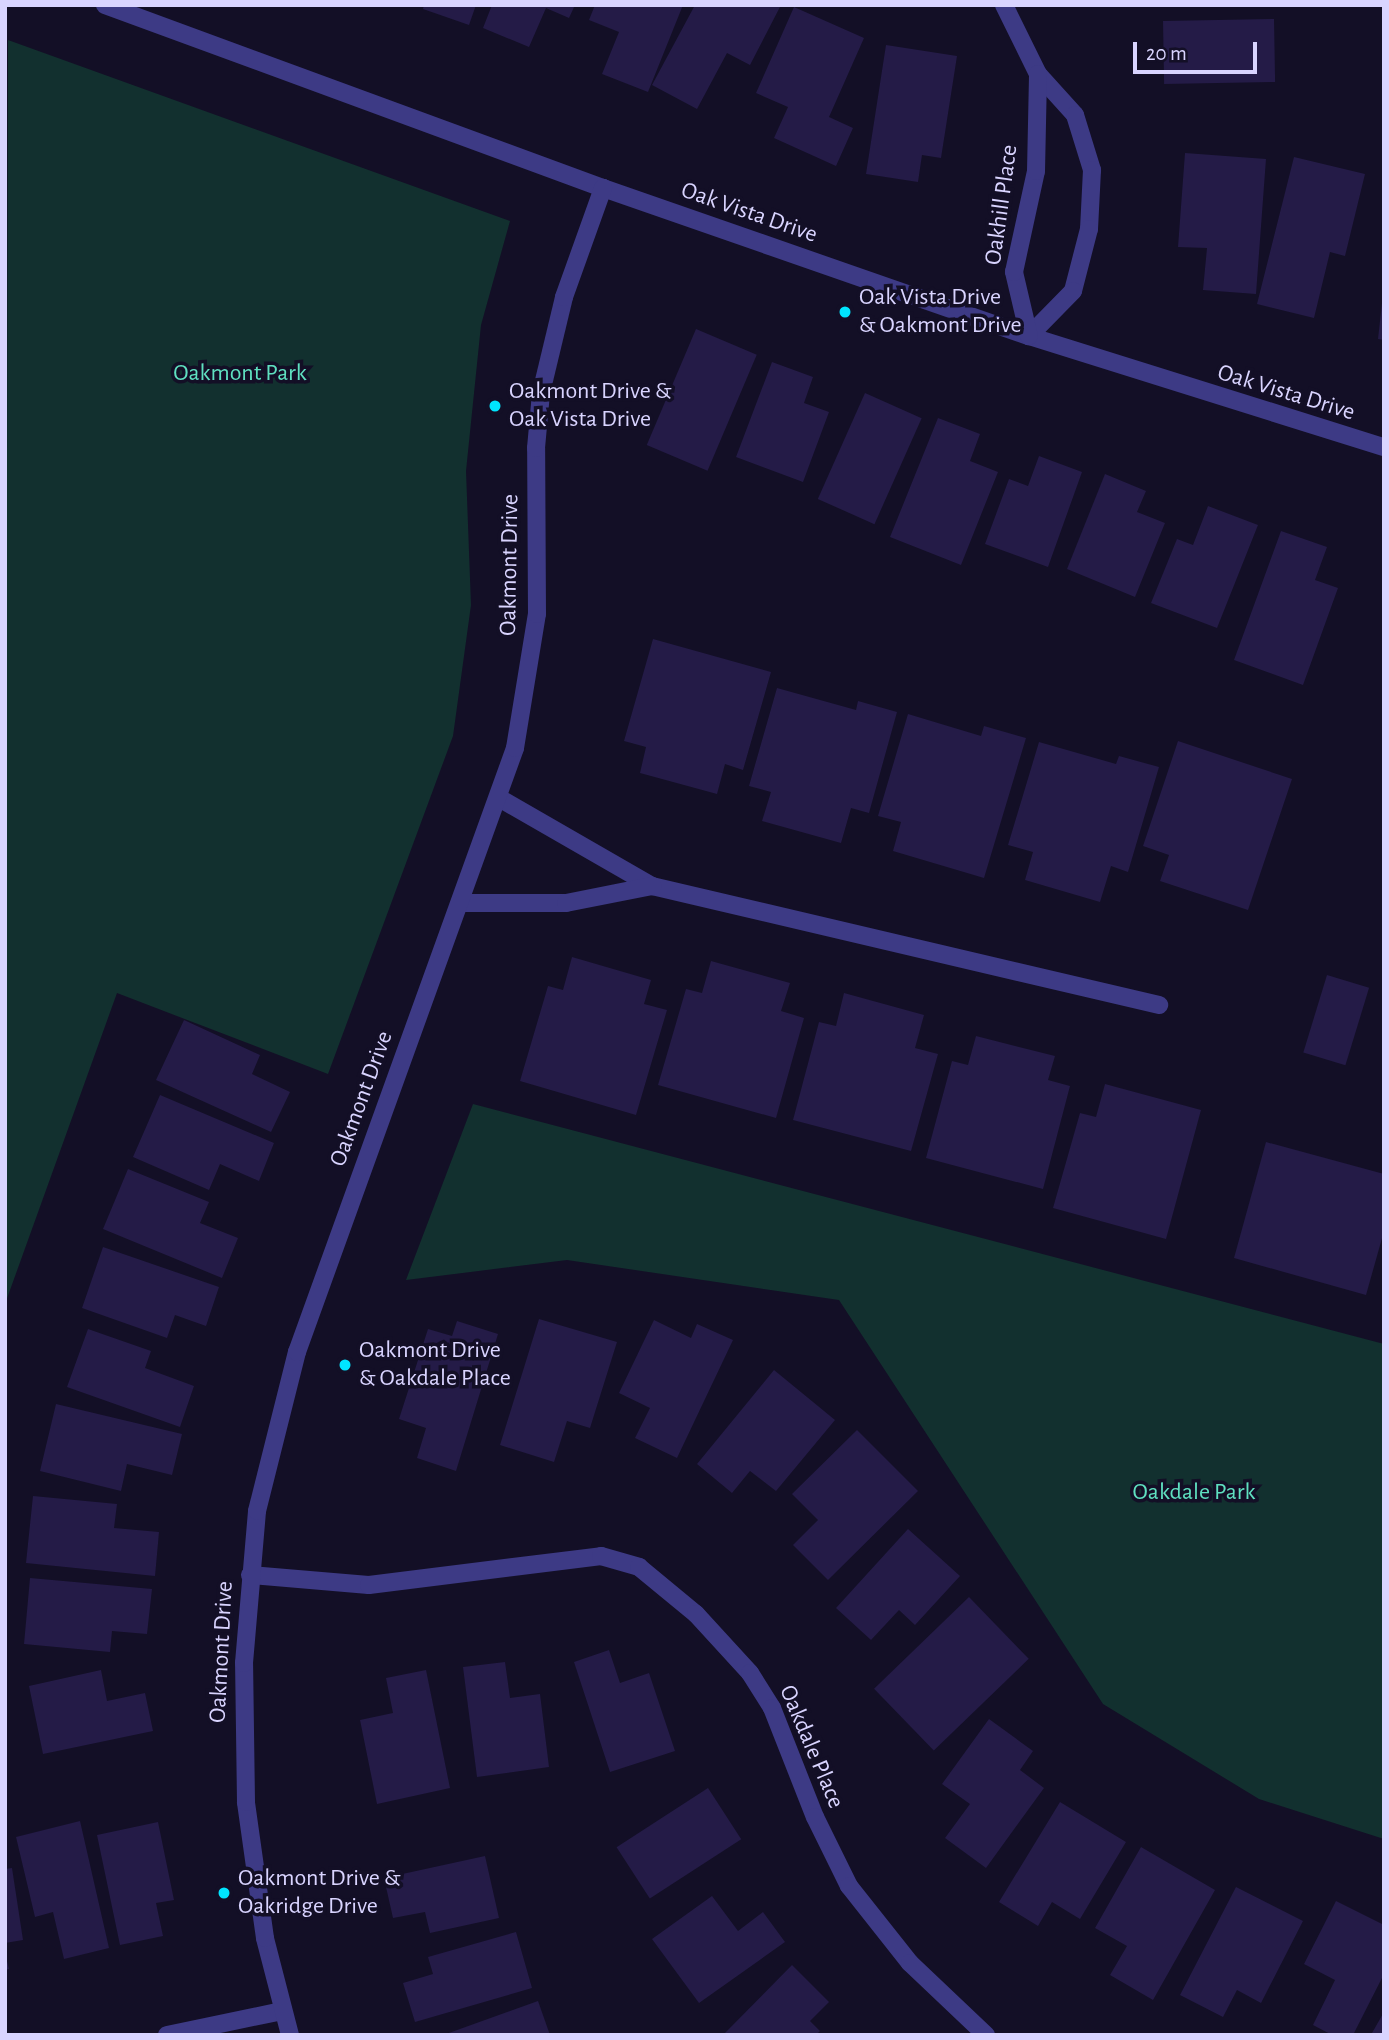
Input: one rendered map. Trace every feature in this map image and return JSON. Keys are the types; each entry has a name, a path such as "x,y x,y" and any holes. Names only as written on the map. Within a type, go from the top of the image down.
{"street":[{"name":"Oak Vista Drive","path":"105,5 603,188 1029,336 1384,447"},
{"name":"Oakhill Place","path":"1004,5 1038,74 1075,115 1092,170 1092,199 1073,291 1029,336"},
{"name":"Oakhill Place","path":"1029,336 1014,272 1036,171 1038,74"},
{"name":"Oakmont Drive","path":"290,2035 282,2011 253,1873 243,1732 250,1575 266,1467 297,1352 515,748 533,661 537,614 536,448 541,393 565,296 603,188"},
{"path":"499,798 652,886 1159,1005"},
{"path":"461,903 566,903 652,886"},
{"name":"Oakdale Place","path":"250,1575 369,1585 601,1556 639,1567 671,1590 750,1673 772,1708 815,1817 849,1886 910,1963 986,2035"},
{"path":"167,2035 282,2011"}],"green space":[{"name":"Oakmont Park","path":"8,40 510,221 481,325 466,471 471,605 453,736 328,1074 117,993 5,1304"},
{"name":"Oakdale Park","path":"473,1104 1384,1344 1384,1839 1259,1799 1103,1704 839,1300 567,1260 406,1280"}],"building":[{"path":"424,5 476,5 469,25 423,9"},
{"path":"492,5 575,5 569,18 546,8 529,47 483,28"},
{"path":"595,5 683,5 648,92 602,74 619,32 589,20"},
{"path":"695,5 781,5 750,65 727,53 697,109 652,85"},
{"path":"794,7 864,38 829,117 853,128 836,166 774,138 788,107 756,93"},
{"path":"1274,19 1275,82 1164,84 1163,21"},
{"path":"886,45 957,56 941,158 922,155 918,182 866,174"},
{"path":"1185,153 1266,159 1256,294 1203,290 1207,248 1178,247"},
{"path":"1294,157 1365,174 1345,256 1330,252 1314,318 1257,304"},
{"path":"1384,303 1384,340 1378,339"},
{"path":"696,329 757,355 708,471 647,445"},
{"path":"772,362 813,377 804,403 829,412 803,482 736,457"},
{"path":"865,393 922,418 874,524 818,499"},
{"path":"938,418 980,434 970,461 998,472 961,565 890,537"},
{"path":"1039,456 1082,472 1048,567 985,544 1009,479 1028,486"},
{"path":"1105,474 1146,491 1137,512 1165,523 1135,597 1067,569"},
{"path":"1208,506 1258,525 1217,628 1151,603 1177,539 1193,545"},
{"path":"1281,531 1327,547 1315,580 1338,588 1303,685 1234,660"},
{"path":"653,639 771,672 743,770 725,764 717,794 640,773 646,747 624,741"},
{"path":"777,688 856,710 858,701 897,712 869,813 851,808 841,843 762,821 771,792 749,786"},
{"path":"908,714 981,736 984,726 1026,738 984,878 893,851 901,822 878,816"},
{"path":"1178,741 1292,779 1248,910 1160,881 1169,855 1143,846"},
{"path":"1039,742 1116,764 1119,756 1159,767 1128,872 1111,866 1100,902 1025,880 1033,852 1008,845"},
{"path":"572,957 651,980 644,1004 667,1010 636,1115 520,1081 548,986 563,990"},
{"path":"711,961 790,983 781,1011 804,1018 776,1118 658,1085 686,989 702,993"},
{"path":"1327,975 1369,988 1345,1065 1303,1052"},
{"path":"844,993 924,1015 915,1048 938,1054 911,1151 793,1120 819,1022 836,1026"},
{"path":"184,1020 260,1055 252,1074 290,1092 271,1132 156,1080"},
{"path":"976,1036 1055,1056 1048,1080 1070,1086 1043,1189 926,1158 952,1061 968,1065"},
{"path":"1105,1084 1201,1110 1166,1239 1053,1208 1080,1113 1096,1117"},
{"path":"160,1095 274,1143 259,1181 220,1164 209,1190 133,1157"},
{"path":"1266,1142 1384,1174 1384,1231 1366,1295 1234,1258"},
{"path":"128,1169 209,1202 200,1223 238,1238 222,1278 103,1229"},
{"path":"103,1247 219,1287 206,1326 175,1315 167,1338 82,1308"},
{"path":"539,1319 617,1342 590,1428 567,1421 554,1462 500,1445"},
{"path":"654,1320 691,1338 697,1324 733,1340 677,1458 635,1438 650,1408 619,1393"},
{"path":"457,1321 498,1334 456,1471 417,1458 426,1428 399,1419 428,1329 452,1336"},
{"path":"88,1329 151,1351 145,1368 194,1386 180,1427 67,1387"},
{"path":"774,1370 835,1420 776,1491 750,1471 732,1493 697,1464"},
{"path":"56,1404 182,1434 172,1475 127,1464 121,1491 40,1471"},
{"path":"857,1430 918,1491 828,1580 793,1545 818,1520 792,1494"},
{"path":"33,1496 117,1504 114,1528 159,1532 155,1576 26,1563"},
{"path":"908,1529 960,1576 915,1625 899,1610 871,1640 836,1608"},
{"path":"30,1578 152,1589 147,1634 112,1631 110,1652 24,1644"},
{"path":"969,1597 1029,1659 934,1751 874,1689"},
{"path":"609,1650 620,1683 649,1673 675,1751 610,1772 574,1662"},
{"path":"505,1662 510,1698 540,1694 549,1767 477,1777 463,1667"},
{"path":"101,1670 107,1701 145,1693 153,1731 43,1754 29,1686"},
{"path":"426,1670 450,1788 377,1804 360,1720 393,1713 386,1678"},
{"path":"989,1719 1033,1751 1020,1770 1044,1788 986,1868 945,1838 970,1804 942,1784"},
{"path":"708,1788 741,1839 650,1899 617,1847"},
{"path":"1060,1802 1126,1842 1080,1919 1052,1902 1038,1926 999,1902"},
{"path":"80,1821 109,1948 64,1959 53,1912 35,1917 16,1837"},
{"path":"158,1822 174,1900 156,1903 163,1936 120,1945 97,1835"},
{"path":"1141,1847 1215,1890 1153,2000 1110,1975 1127,1946 1095,1928"},
{"path":"485,1856 499,1918 430,1933 425,1912 393,1918 384,1878"},
{"path":"12,1868 23,1940 5,1943 5,1869"},
{"path":"1236,1887 1303,1921 1261,2003 1237,1990 1223,2017 1180,1995"},
{"path":"712,1896 738,1931 763,1912 785,1942 699,2003 652,1939"},
{"path":"1336,1901 1384,1925 1384,1974 1353,2035 1332,2035 1313,2025 1335,1980 1304,1964"},
{"path":"516,1932 532,1988 415,2022 403,1983 433,1974 428,1957"},
{"path":"5,1953 9,1969 5,1970"},
{"path":"792,1965 829,2002 810,2021 820,2031 816,2035 723,2035"},
{"path":"538,2001 550,2035 446,2035 446,2034"},
{"path":"1384,2012 1384,2035 1375,2035 1372,2033"}],"place":[{"name":"Oak Vista Drive & Oakmont Drive","path":"845,312"},
{"name":"Oakmont Drive & Oak Vista Drive","path":"495,406"},
{"name":"Oakmont Drive & Oakdale Place","path":"345,1365"},
{"name":"Oakmont Drive & Oakridge Drive","path":"224,1893"}]}
